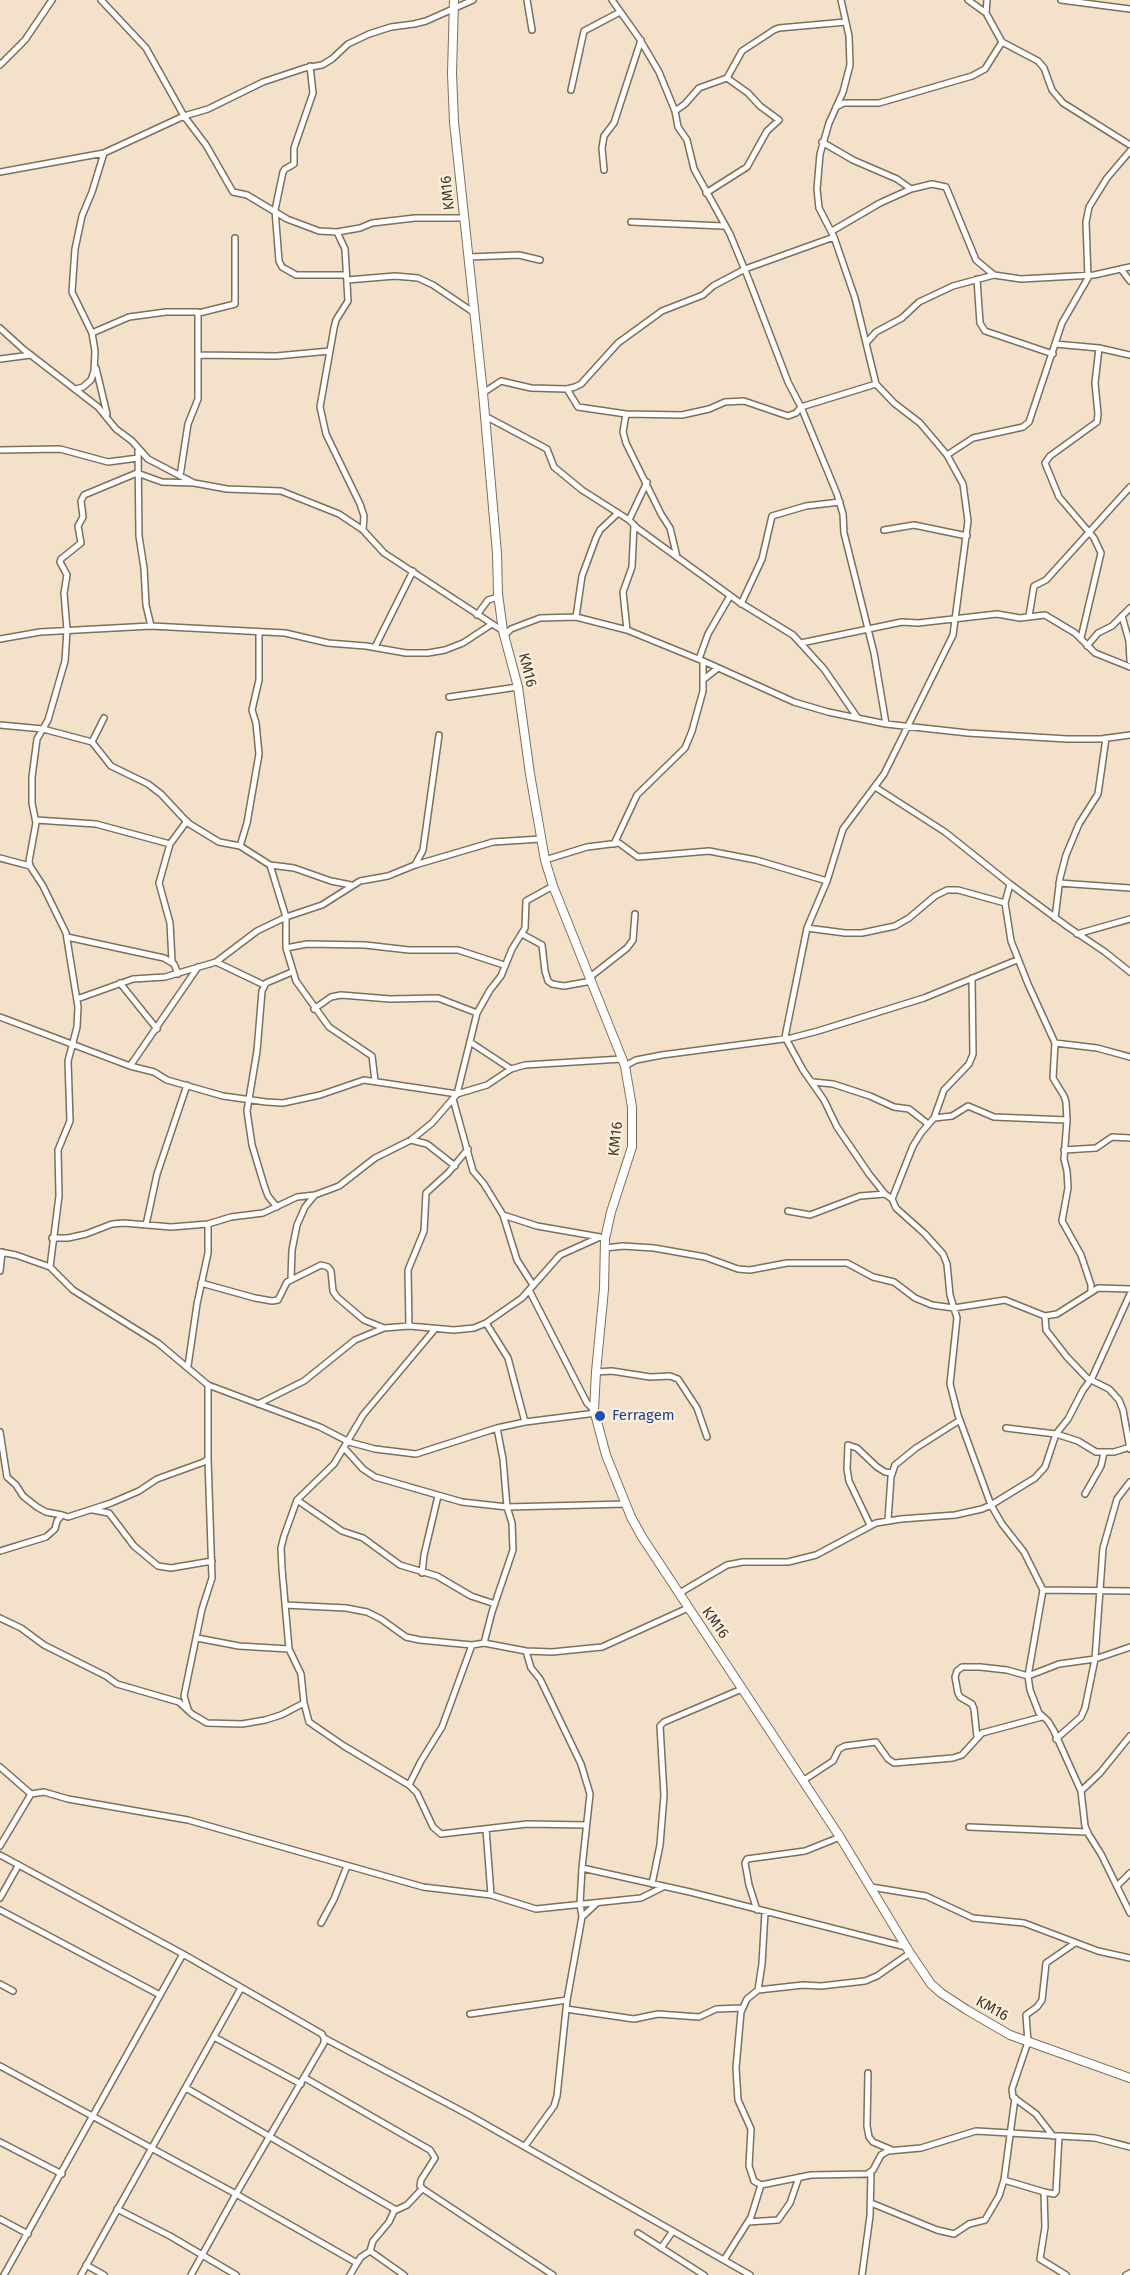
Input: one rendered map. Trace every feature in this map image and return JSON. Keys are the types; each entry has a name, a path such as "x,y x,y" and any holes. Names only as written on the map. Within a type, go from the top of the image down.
{"street":[{"path":"0,65 25,39 52,0"},
{"path":"101,0 146,48 184,116 206,145 232,191 247,195 287,219 315,229 337,232 372,223 416,218 465,218"},
{"name":"KM16","path":"454,0 452,75 454,122 483,393 497,553 498,597 503,633 518,687 545,860 553,886 623,1063 632,1107 632,1147 604,1241 604,1289 596,1372 595,1412 606,1455 642,1537 804,1780 931,1984 941,1993 1010,2035 1130,2078"},
{"path":"0,172 104,153 184,116 208,109 263,82 327,62 348,44 369,34 391,27 414,24 454,10 473,0"},
{"path":"527,0 532,30"},
{"path":"612,0 641,40 659,72 675,111 678,127 687,140 694,169 723,226 730,234 788,381 840,502 844,533 889,724 896,729 901,740"},
{"path":"841,0 846,22 850,65 842,101 835,107 822,142 817,197 822,214 833,234 867,342 876,384 894,404 920,423 947,455 963,484 968,521 953,635 875,787 846,824 827,881 807,928 785,1037 803,1070 824,1100 837,1127 885,1194 892,1199 896,1208 926,1234 943,1254 947,1264 950,1296 957,1325 950,1384 960,1420 991,1505 1002,1524 1024,1552 1043,1590 1028,1676 1035,1703 1042,1717 1048,1721 1081,1791 1088,1832 1130,1913"},
{"path":"968,0 986,13 1002,42 1038,60 1044,68 1052,90 1063,104 1130,145"},
{"path":"986,13 987,0"},
{"path":"1060,0 1130,9"},
{"path":"571,90 584,31 620,12"},
{"path":"675,111 685,104 699,88 727,78 742,51 774,30 846,22"},
{"path":"604,170 602,148 604,136 614,123 641,40"},
{"path":"842,101 879,103 972,76 988,65 1002,42"},
{"path":"310,66 313,88 310,105 294,148 294,164 283,172 275,210 279,261 282,267 296,275 418,278 433,285 473,312"},
{"path":"706,193 747,167 767,131 779,120 727,78"},
{"path":"822,142 862,164 897,179 911,189"},
{"path":"947,455 976,436 1027,425 1062,323 1088,275 1086,222 1089,207 1107,178 1130,151"},
{"path":"104,153 79,228 72,292 92,333 95,363 107,416"},
{"path":"483,393 501,381 531,387 567,389 581,384 618,343 657,314 703,295 721,280 745,269 833,234 880,203 911,189 932,184 946,187 974,257 994,275"},
{"path":"631,222 723,226"},
{"path":"337,232 345,249 348,301 336,320 320,407 326,434 360,504 364,516 363,530"},
{"path":"92,333 129,317 196,310 198,313 235,304 235,238"},
{"path":"469,257 519,255 540,260"},
{"path":"867,342 876,332 902,318 934,293 979,279 994,275 1021,279 1088,275 1130,267"},
{"path":"984,268 979,279 980,323 985,331 1053,354"},
{"path":"1121,269 1130,281"},
{"path":"180,476 188,424 198,399 198,313"},
{"path":"0,328 107,416 116,429 132,441 148,459 194,483"},
{"path":"1055,344 1099,348 1130,355"},
{"path":"1081,638 1101,553 1089,532 1059,497 1045,463 1050,456 1097,422 1095,383 1099,348"},
{"path":"198,355 276,356 330,351"},
{"path":"0,359 31,355"},
{"path":"76,389 83,387 90,380 95,363"},
{"path":"567,389 578,406 626,414 682,415 709,410 725,402 744,401 789,416 801,407 876,384"},
{"path":"626,414 623,437 670,528 677,557"},
{"path":"485,416 547,449 557,471 629,520 741,604 764,616 801,643 824,669 857,717"},
{"path":"0,450 60,449 108,462 138,458"},
{"path":"138,450 140,541 146,605 151,626"},
{"path":"50,1267 59,1196 58,1150 70,1121 68,1061 79,1016 67,937 43,886 30,866 29,857 36,820 32,803 32,777 37,739 48,720 57,684 64,669 67,630 64,592 67,575 60,562 81,543 78,526 83,517 82,497 137,472 162,482 194,483 227,489 281,491 339,514 363,530 384,553 503,633 540,618 576,617 627,630 809,708 889,724 968,733 1068,740 1130,735"},
{"path":"629,520 647,482"},
{"path":"1029,616 1034,586 1046,580 1130,487"},
{"path":"741,604 762,559 772,516 806,506 840,502"},
{"path":"576,617 582,576 594,544 600,530 618,513"},
{"path":"627,630 623,592 632,567 634,525"},
{"path":"884,530 914,525 967,536"},
{"path":"375,647 413,571"},
{"path":"614,844 637,795 685,748 695,722 704,680 701,660 708,634 730,596"},
{"path":"477,615 488,600 498,597"},
{"path":"1087,646 1098,633 1112,626 1130,608"},
{"path":"801,643 902,622 918,623 996,614 1020,618 1045,615 1081,638 1095,653 1130,667"},
{"path":"1122,616 1129,641 1130,661"},
{"path":"0,639 40,632 151,626 285,633 328,642 414,653 445,650 463,643 492,624"},
{"path":"240,846 247,823 259,754 252,710 260,680 260,632"},
{"path":"704,680 718,668"},
{"path":"449,697 518,687"},
{"path":"92,742 104,718"},
{"path":"0,725 43,729 92,742 111,766 155,789 195,828 219,842 240,846 270,865 294,868 331,881 351,885"},
{"path":"416,865 423,850 439,735"},
{"path":"1055,918 1059,883 1066,855 1079,824 1098,794 1106,738"},
{"path":"875,787 945,832 1010,884 1130,972"},
{"path":"36,820 96,824 170,844"},
{"path":"177,974 172,961 170,923 159,883 170,844 187,821"},
{"path":"77,999 120,983 143,977 165,977 216,962 248,937 286,918 322,904 351,885 371,878 388,876 416,865 493,842 541,839"},
{"path":"545,860 586,847 614,844 623,845 638,857 693,852 729,854 827,881"},
{"path":"0,858 30,866"},
{"path":"270,865 286,918 286,948 292,972 314,1009 333,1032 372,1056 375,1081"},
{"path":"1059,883 1130,888"},
{"path":"1010,884 1005,903 1011,941 1017,960 1055,1043 1053,1078 1064,1096 1067,1120 1064,1150 1068,1188 1062,1221 1077,1248 1093,1288"},
{"path":"52,1238 68,1238 86,1234 112,1224 171,1227 208,1224 231,1217 263,1213 297,1197 339,1186 375,1158 411,1140 432,1123 455,1096 477,1013 501,976 504,964 522,934 526,922 526,902 553,886"},
{"path":"807,928 862,933 895,926 909,918 935,896 947,890 958,890 1005,903"},
{"path":"522,934 542,945 548,981 564,986 591,979 627,948 633,940 635,914"},
{"path":"1077,934 1130,919"},
{"path":"67,937 155,955 172,961"},
{"path":"286,948 307,944 365,945 409,950 458,950 504,964"},
{"path":"0,1017 130,1066 150,1071 167,1080 223,1096 284,1103 320,1095 360,1080 455,1096 487,1085 510,1069 537,1064 623,1063 818,1031 924,998 1017,960"},
{"path":"216,962 264,985"},
{"path":"130,1066 198,967"},
{"path":"264,985 292,972"},
{"path":"892,1199 913,1146 934,1118 944,1090 969,1064 973,1054 972,978"},
{"path":"120,983 157,1029"},
{"path":"264,985 257,1052 246,1111 252,1145 268,1196 276,1207"},
{"path":"314,1009 331,997 341,995 390,999 438,998 477,1013"},
{"path":"470,1042 510,1069"},
{"path":"1055,1043 1097,1048 1130,1058"},
{"path":"813,1082 833,1084 870,1096 894,1107 909,1109 928,1124"},
{"path":"146,1225 158,1174 187,1085"},
{"path":"455,1096 473,1171 503,1215 517,1260 587,1403 595,1412"},
{"path":"934,1118 952,1116 968,1106 994,1117 1067,1120"},
{"path":"1064,1150 1096,1148 1112,1137 1130,1138"},
{"path":"411,1140 427,1144 455,1166"},
{"path":"409,1326 408,1270 424,1231 426,1193 455,1166 468,1149"},
{"path":"291,1279 292,1250 297,1225 305,1207 315,1194"},
{"path":"788,1211 810,1215 860,1196 885,1194"},
{"path":"503,1215 537,1226 622,1246 654,1248 705,1257 738,1269 750,1270 787,1263 847,1263 878,1279 894,1282 903,1291 923,1302 954,1308 1005,1300 1045,1316 1057,1314 1093,1288 1130,1289"},
{"path":"188,1366 208,1253 208,1224"},
{"path":"258,1404 304,1381 355,1340 384,1328 409,1326 454,1330 474,1328 486,1323 522,1298 560,1255 604,1241"},
{"path":"0,1270 1,1252 50,1267 73,1290 130,1325 188,1366 208,1385 320,1427 349,1442 375,1449 416,1454 497,1428 595,1412"},
{"path":"201,1283 272,1301 278,1300 287,1282 291,1279 302,1275 316,1265 328,1267 333,1291 337,1297 364,1320 384,1328"},
{"path":"680,1596 683,1591 727,1565 743,1562 771,1563 804,1558 845,1541 870,1525 888,1520 955,1515 991,1505 1040,1474 1048,1461 1056,1434 1068,1419 1090,1380 1130,1294"},
{"path":"1006,1428 1056,1434 1078,1441 1096,1452 1104,1453 1130,1448 1119,1400 1109,1389 1090,1380 1053,1340 1046,1330 1045,1316"},
{"path":"486,1323 508,1358 525,1422"},
{"path":"435,1329 363,1415 345,1449 334,1464 297,1500 281,1548 289,1649 301,1674 304,1703 309,1722 313,1727 409,1785 417,1794 438,1832 443,1834 540,1823 586,1825"},
{"path":"596,1372 612,1371 650,1377 670,1376 678,1379 698,1408 706,1437"},
{"path":"188,1710 184,1696 202,1609 212,1578 208,1385"},
{"path":"888,1520 892,1473 898,1461 960,1420"},
{"path":"484,1643 513,1550 512,1523 507,1507 497,1428"},
{"path":"0,1432 7,1477 23,1496 37,1507 46,1512 68,1517 111,1503 139,1491 157,1479 208,1459"},
{"path":"870,1525 849,1481 848,1445 857,1448 877,1467 892,1473"},
{"path":"345,1449 363,1469 375,1477 462,1502 507,1507 626,1504"},
{"path":"1084,1494 1101,1466 1104,1453"},
{"path":"1056,1739 1084,1713 1095,1659 1101,1557 1109,1520 1117,1499 1130,1482"},
{"path":"422,1573 438,1496"},
{"path":"297,1500 342,1531 363,1538 390,1559 422,1573 437,1576 471,1596 495,1604"},
{"path":"89,1510 109,1513 134,1546 158,1566 171,1568 212,1560"},
{"path":"0,1551 46,1537 56,1529 57,1521 62,1515"},
{"path":"1043,1590 1130,1591"},
{"path":"285,1605 355,1610 381,1619 406,1637 420,1640 472,1645 484,1643 526,1651 570,1651 602,1647 688,1608"},
{"path":"0,1618 21,1628 44,1645 106,1676 117,1684 174,1700 207,1723 242,1724 281,1715 304,1703"},
{"path":"197,1638 239,1646 289,1649"},
{"path":"409,1785 442,1727 472,1645"},
{"path":"977,1737 974,1709 958,1693 955,1677 957,1671 962,1667 1007,1670 1028,1676 1068,1662 1095,1659 1130,1647"},
{"path":"525,2146 556,2102 567,2000 582,1917 580,1904 582,1869 590,1794 588,1781 545,1690 531,1668 526,1651"},
{"path":"652,1884 660,1845 664,1795 660,1726 664,1722 742,1689"},
{"path":"804,1780 833,1761 839,1749 844,1746 876,1742 890,1761 912,1762 958,1757 977,1737 990,1731 1042,1717"},
{"path":"1081,1791 1100,1773 1130,1736"},
{"path":"0,1767 32,1794"},
{"path":"0,1846 32,1794 44,1792 68,1799 188,1820 423,1887 491,1895 542,1910 645,1897 663,1887"},
{"path":"969,1827 1088,1832"},
{"path":"486,1828 491,1895"},
{"path":"757,1910 749,1886 745,1863 747,1859 805,1851 840,1837"},
{"path":"0,1855 183,1954 322,2034 324,2038 525,2146 750,2275"},
{"path":"0,1898 18,1866"},
{"path":"321,1923 348,1866"},
{"path":"582,1869 757,1910 909,1950"},
{"path":"1118,1886 1130,1873"},
{"path":"871,1887 926,1896 973,1918 1024,1923 1098,1951 1130,1958"},
{"path":"582,1917 597,1904"},
{"path":"0,1910 160,1996"},
{"path":"758,1990 765,1912"},
{"path":"1004,2180 1044,2192 1054,2194 1056,2192 1056,2136 1036,2114 1015,2098 1012,2090 1028,2042 1026,2015 1037,2007 1041,2000 1046,1963 1075,1943"},
{"path":"871,2172 811,2175 761,2185 754,2181 750,2173 751,2129 738,2100 736,2058 742,2008 747,1999 758,1990 865,1981 877,1976 909,1950"},
{"path":"4,2275 183,1954"},
{"path":"0,1984 13,1991"},
{"path":"81,2275 242,1988"},
{"path":"470,2014 567,2000"},
{"path":"566,2010 634,2019 658,2014 699,2017 716,2009 742,2008"},
{"path":"214,2037 301,2085"},
{"path":"191,2275 236,2193 305,2078 324,2043 324,2038"},
{"path":"0,2066 236,2193 357,2263"},
{"path":"868,2073 867,2126 869,2137 873,2142 894,2151"},
{"path":"305,2078 430,2150 435,2158 421,2180 420,2186 553,2275"},
{"path":"186,2088 396,2210"},
{"path":"871,2204 954,2234 969,2224 985,2220 999,2196 1004,2180 1015,2098"},
{"path":"862,2275 871,2204 871,2172 881,2155 921,2148 976,2131 1108,2140 1130,2147"},
{"path":"0,2142 62,2174"},
{"path":"748,2222 778,2220 790,2203 799,2177"},
{"path":"724,2260 754,2211 761,2185"},
{"path":"350,2275 361,2257 370,2251 374,2241 396,2210 407,2205 422,2188"},
{"path":"1044,2192 1045,2227 1040,2259 1066,2275"},
{"path":"117,2209 236,2275"},
{"path":"0,2219 28,2234"},
{"path":"661,2248 673,2231"},
{"path":"638,2233 704,2275"},
{"path":"370,2251 404,2275"},
{"path":"86,2265 104,2275"},
{"path":"1126,2275 1130,2273"}],"place":[{"name":"Ferragem","path":"600,1416"}]}
